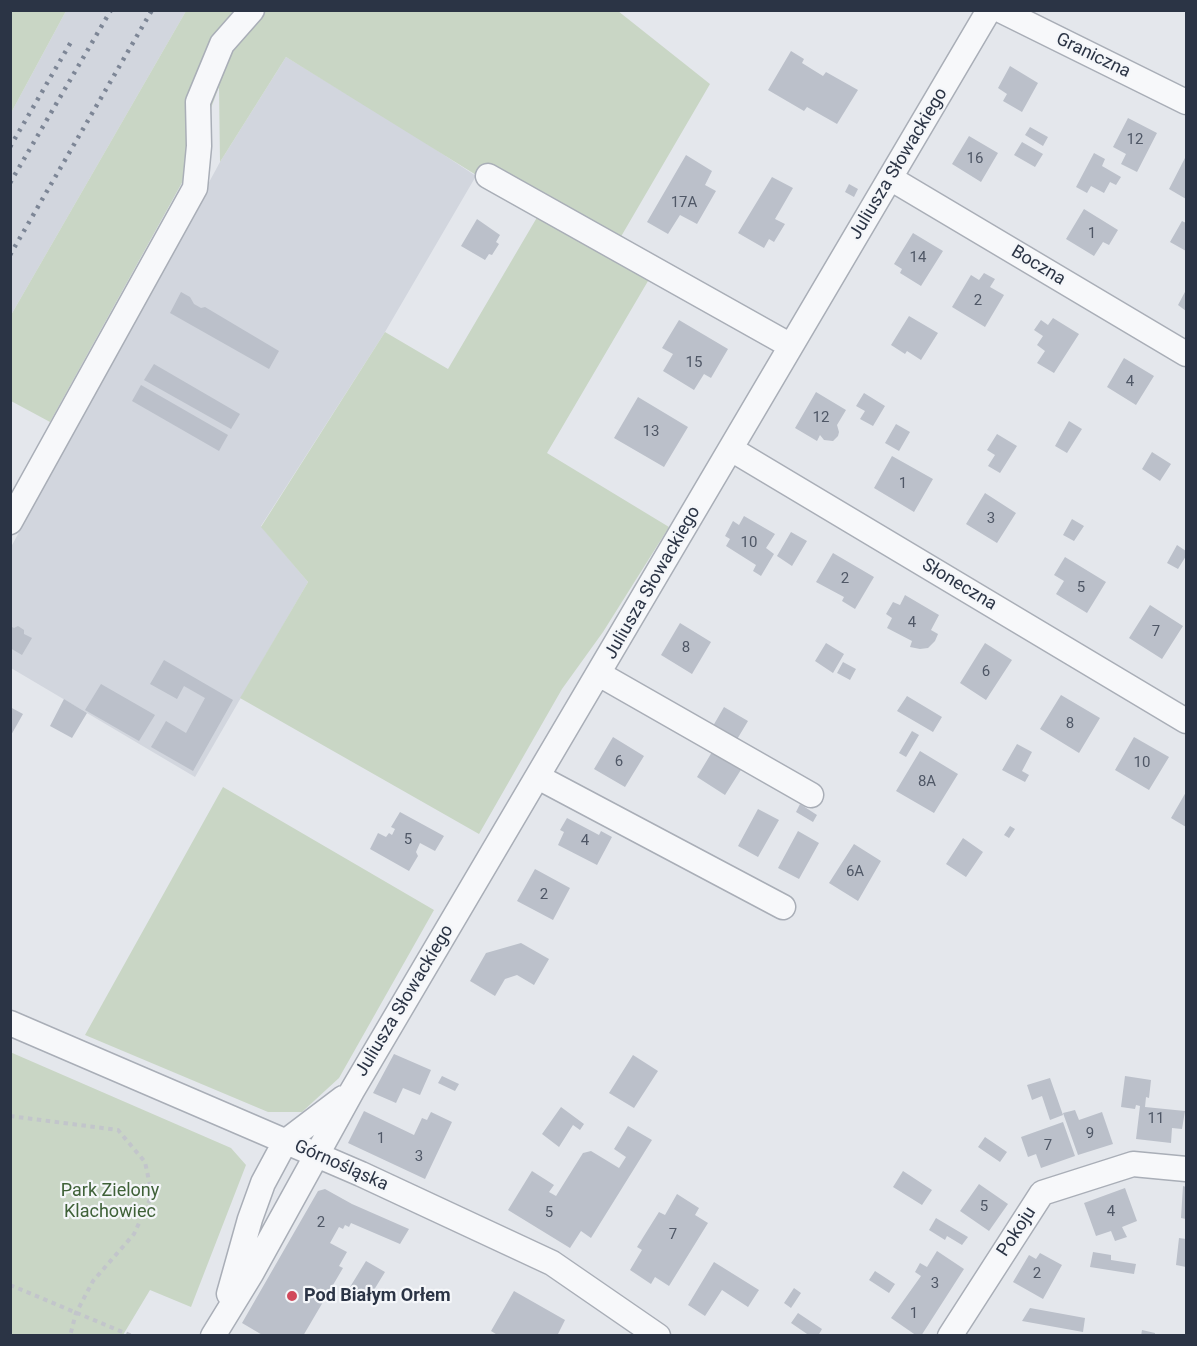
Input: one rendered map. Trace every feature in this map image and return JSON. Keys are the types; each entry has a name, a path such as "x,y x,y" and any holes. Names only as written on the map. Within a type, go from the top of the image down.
{"street":[{"path":"10,522 195,188 199,147 198,102 222,44 252,10"},
{"name":"Juliusza Słowackiego","path":"216,1330 251,1274 352,1091 989,10"},
{"name":"Graniczna","path":"1000,10 1186,102"},
{"path":"488,176 791,346"},
{"name":"Boczna","path":"890,178 1186,354"},
{"name":"Słoneczna","path":"731,449 1186,721"},
{"path":"599,674 811,795"},
{"path":"538,777 783,907"},
{"name":"Górnośląska","path":"10,1023 316,1155 552,1263 658,1335"},
{"path":"216,1330 263,1183 285,1142 352,1091"},
{"name":"Pokoju","path":"950,1335 1041,1193 1133,1164 1186,1169"}],"path":[{"path":"10,1116 118,1130 145,1162 152,1195 134,1234 93,1281 75,1313 70,1335"},
{"path":"10,1285 132,1335"}],"shaded area":[{"path":"66,11 186,11 11,315 11,113"},
{"path":"286,57 403,128 476,176 385,332 261,526 308,582 195,777 11,668 11,547 220,162"}],"green space":[{"path":"10,11 66,11 11,113 10,113"},
{"path":"186,11 618,11 710,84 619,240 658,264 547,453 669,527 603,632 562,689 479,834 240,698 308,582 261,527 385,332 448,369 539,214 286,57 220,162 219,87 184,179 50,422 11,401 11,315"},
{"path":"223,787 434,910 339,1078 302,1112 268,1112 85,1035"},
{"name":"Park Zielony Klachowiec","path":"10,1052 231,1148 246,1165 191,1307 150,1290 123,1335 11,1335"}],"building":[{"path":"791,51 804,59 802,63 823,76 826,72 858,90 837,124 807,107 804,111 768,90"},
{"path":"1010,66 1038,83 1022,112 1003,101 1007,94 998,88"},
{"path":"1128,118 1157,133 1137,172 1121,164 1126,154 1113,147"},
{"path":"1030,127 1048,137 1043,146 1025,135"},
{"path":"969,136 998,153 981,182 952,164"},
{"path":"1022,142 1043,154 1035,167 1014,155"},
{"path":"1094,153 1105,159 1102,166 1121,177 1116,185 1110,182 1104,193 1091,186 1087,193 1076,187"},
{"path":"686,155 712,171 705,185 716,191 697,224 680,215 668,234 647,222"},
{"path":"1186,156 1186,199 1169,189"},
{"path":"772,177 793,188 775,219 785,224 774,242 769,239 764,248 738,233"},
{"path":"849,184 858,189 854,197 845,192"},
{"path":"1084,209 1118,230 1109,245 1103,242 1094,256 1066,239"},
{"path":"477,219 500,235 496,242 499,244 492,255 489,254 485,260 461,246"},
{"path":"1182,221 1186,223 1186,251 1170,242"},
{"path":"913,233 943,251 921,286 900,273 902,269 894,264"},
{"path":"984,273 995,279 990,287 1004,295 985,327 952,307 971,275 979,280"},
{"path":"1186,290 1186,311 1178,305"},
{"path":"181,292 190,297 194,304 201,308 205,307 279,351 269,369 170,313"},
{"path":"909,316 938,333 921,360 891,345"},
{"path":"1053,318 1079,334 1054,373 1037,363 1045,351 1037,345 1043,336 1034,330 1041,320 1048,325"},
{"path":"679,320 728,349 711,378 704,374 694,390 663,371 673,354 662,348"},
{"path":"1124,358 1154,376 1136,405 1107,387"},
{"path":"154,364 240,414 231,429 144,380"},
{"path":"141,385 228,435 219,451 132,401"},
{"path":"816,392 846,410 837,425 838,436 833,441 824,440 820,435 817,441 795,428"},
{"path":"864,393 885,406 873,426 860,419 865,411 856,406"},
{"path":"638,397 688,427 664,467 614,438"},
{"path":"1069,421 1082,429 1067,453 1055,446"},
{"path":"896,424 910,432 899,451 885,443"},
{"path":"997,434 1017,446 1000,473 988,466 995,455 987,450"},
{"path":"1152,452 1171,464 1160,481 1142,469"},
{"path":"892,456 933,479 914,512 874,488"},
{"path":"985,493 1016,513 997,543 966,524"},
{"path":"744,516 775,534 766,548 774,554 761,576 753,571 756,565 726,546 730,539 725,536 733,521 739,525"},
{"path":"1072,519 1084,526 1074,541 1063,535"},
{"path":"791,532 807,541 792,566 777,556"},
{"path":"1177,545 1186,551 1186,556 1178,569 1167,563"},
{"path":"833,553 874,577 855,609 842,601 844,597 816,582"},
{"path":"1065,557 1106,582 1087,613 1056,594 1064,581 1054,575"},
{"path":"905,595 939,615 931,630 938,634 928,648 910,647 912,641 887,628 892,618 886,614 893,602 900,605"},
{"path":"1150,605 1183,626 1162,659 1129,638"},
{"path":"680,623 711,642 692,674 661,655"},
{"path":"10,626 14,628 18,626 24,630 24,634 32,638 22,655 10,648"},
{"path":"826,643 844,654 833,673 815,661"},
{"path":"985,643 1012,660 986,700 960,683"},
{"path":"164,660 233,700 193,771 151,747 166,721 186,733 205,698 184,686 177,699 150,684"},
{"path":"843,662 856,669 850,680 837,673"},
{"path":"101,684 155,715 139,741 85,710"},
{"path":"1061,695 1100,718 1079,753 1040,729"},
{"path":"907,696 942,717 933,732 897,711"},
{"path":"64,699 87,713 72,738 50,726"},
{"path":"10,707 23,714 10,737"},
{"path":"724,707 748,721 736,741 713,726"},
{"path":"912,731 919,735 906,757 899,753"},
{"path":"613,737 644,756 625,787 594,769"},
{"path":"1134,737 1169,757 1149,790 1115,770"},
{"path":"1017,744 1032,752 1022,771 1029,775 1025,782 1002,770"},
{"path":"715,747 744,765 725,795 697,777"},
{"path":"920,751 958,774 934,813 896,791"},
{"path":"1186,792 1186,827 1171,818"},
{"path":"800,804 817,815 813,822 796,812"},
{"path":"758,809 779,820 758,857 738,846"},
{"path":"400,812 444,836 435,851 420,843 416,852 418,856 409,871 370,849 378,833 386,837 389,833 392,835 395,829 391,827"},
{"path":"567,818 599,835 601,831 612,837 597,865 558,845 564,832 560,830"},
{"path":"1010,826 1015,829 1009,838 1004,835"},
{"path":"798,831 819,843 799,879 778,868"},
{"path":"963,838 983,852 966,877 946,864"},
{"path":"854,844 881,861 858,901 829,883"},
{"path":"535,869 570,888 553,920 517,901"},
{"path":"521,943 549,959 534,985 517,975 505,979 495,996 470,981 486,953"},
{"path":"394,1054 431,1070 420,1095 403,1088 396,1103 373,1093"},
{"path":"633,1055 658,1071 634,1108 609,1093"},
{"path":"442,1076 459,1084 455,1091 438,1083"},
{"path":"1125,1076 1151,1080 1149,1098 1146,1097 1145,1107 1185,1111 1182,1129 1172,1128 1171,1143 1136,1139 1140,1106 1136,1105 1135,1109 1121,1107"},
{"path":"1050,1078 1063,1115 1050,1120 1042,1096 1032,1100 1027,1085"},
{"path":"561,1107 584,1124 580,1130 573,1125 559,1147 542,1134"},
{"path":"1075,1110 1079,1120 1102,1112 1113,1144 1078,1155 1063,1113"},
{"path":"364,1111 414,1135 422,1118 427,1120 431,1112 452,1122 425,1179 348,1143"},
{"path":"1063,1122 1075,1156 1041,1168 1036,1154 1028,1157 1021,1137"},
{"path":"628,1126 652,1140 591,1238 581,1231 570,1248 508,1210 532,1171 554,1185 549,1192 556,1196 583,1153 591,1151 619,1168 626,1157 614,1149"},
{"path":"985,1137 1007,1152 1000,1162 978,1147"},
{"path":"903,1171 932,1190 922,1205 893,1187"},
{"path":"979,1184 1008,1204 989,1231 960,1211"},
{"path":"1183,1186 1186,1187 1186,1219 1181,1218"},
{"path":"1125,1188 1137,1221 1122,1227 1127,1237 1115,1241 1111,1231 1096,1236 1084,1203"},
{"name":"Pod Białym Orłem","path":"325,1189 352,1204 409,1229 400,1244 351,1223 349,1227 345,1225 343,1229 339,1227 330,1243 347,1252 339,1266 343,1268 303,1336 264,1336 242,1323 318,1191"},
{"path":"677,1194 699,1208 695,1215 708,1223 669,1286 655,1277 651,1284 630,1270 642,1250 637,1247 659,1212 665,1215"},
{"path":"936,1218 968,1237 962,1245 947,1236 945,1240 929,1230"},
{"path":"1179,1238 1186,1239 1186,1267 1176,1265"},
{"path":"937,1251 964,1269 921,1336 917,1336 891,1318 921,1276 915,1272 920,1263 927,1267"},
{"path":"1093,1252 1111,1255 1111,1260 1136,1264 1134,1274 1090,1267"},
{"path":"1040,1253 1062,1265 1043,1299 1013,1282 1029,1255 1036,1259"},
{"path":"366,1261 385,1272 369,1298 350,1287"},
{"path":"714,1262 759,1290 748,1307 722,1290 705,1316 688,1305"},
{"path":"875,1271 895,1284 889,1293 869,1280"},
{"path":"794,1288 801,1293 791,1308 784,1303"},
{"path":"514,1291 565,1320 557,1336 499,1336 491,1331"},
{"path":"1030,1308 1085,1318 1083,1332 1022,1321"},
{"path":"798,1313 822,1329 818,1336 810,1336 791,1323"},
{"path":"1142,1330 1155,1333 1155,1336 1141,1336"}],"railway":[{"path":"10,183 111,10"},
{"path":"10,255 152,10"},
{"path":"10,147 71,42"}],"place":[{"name":"Pod Białym Orłem","path":"292,1296"}]}
